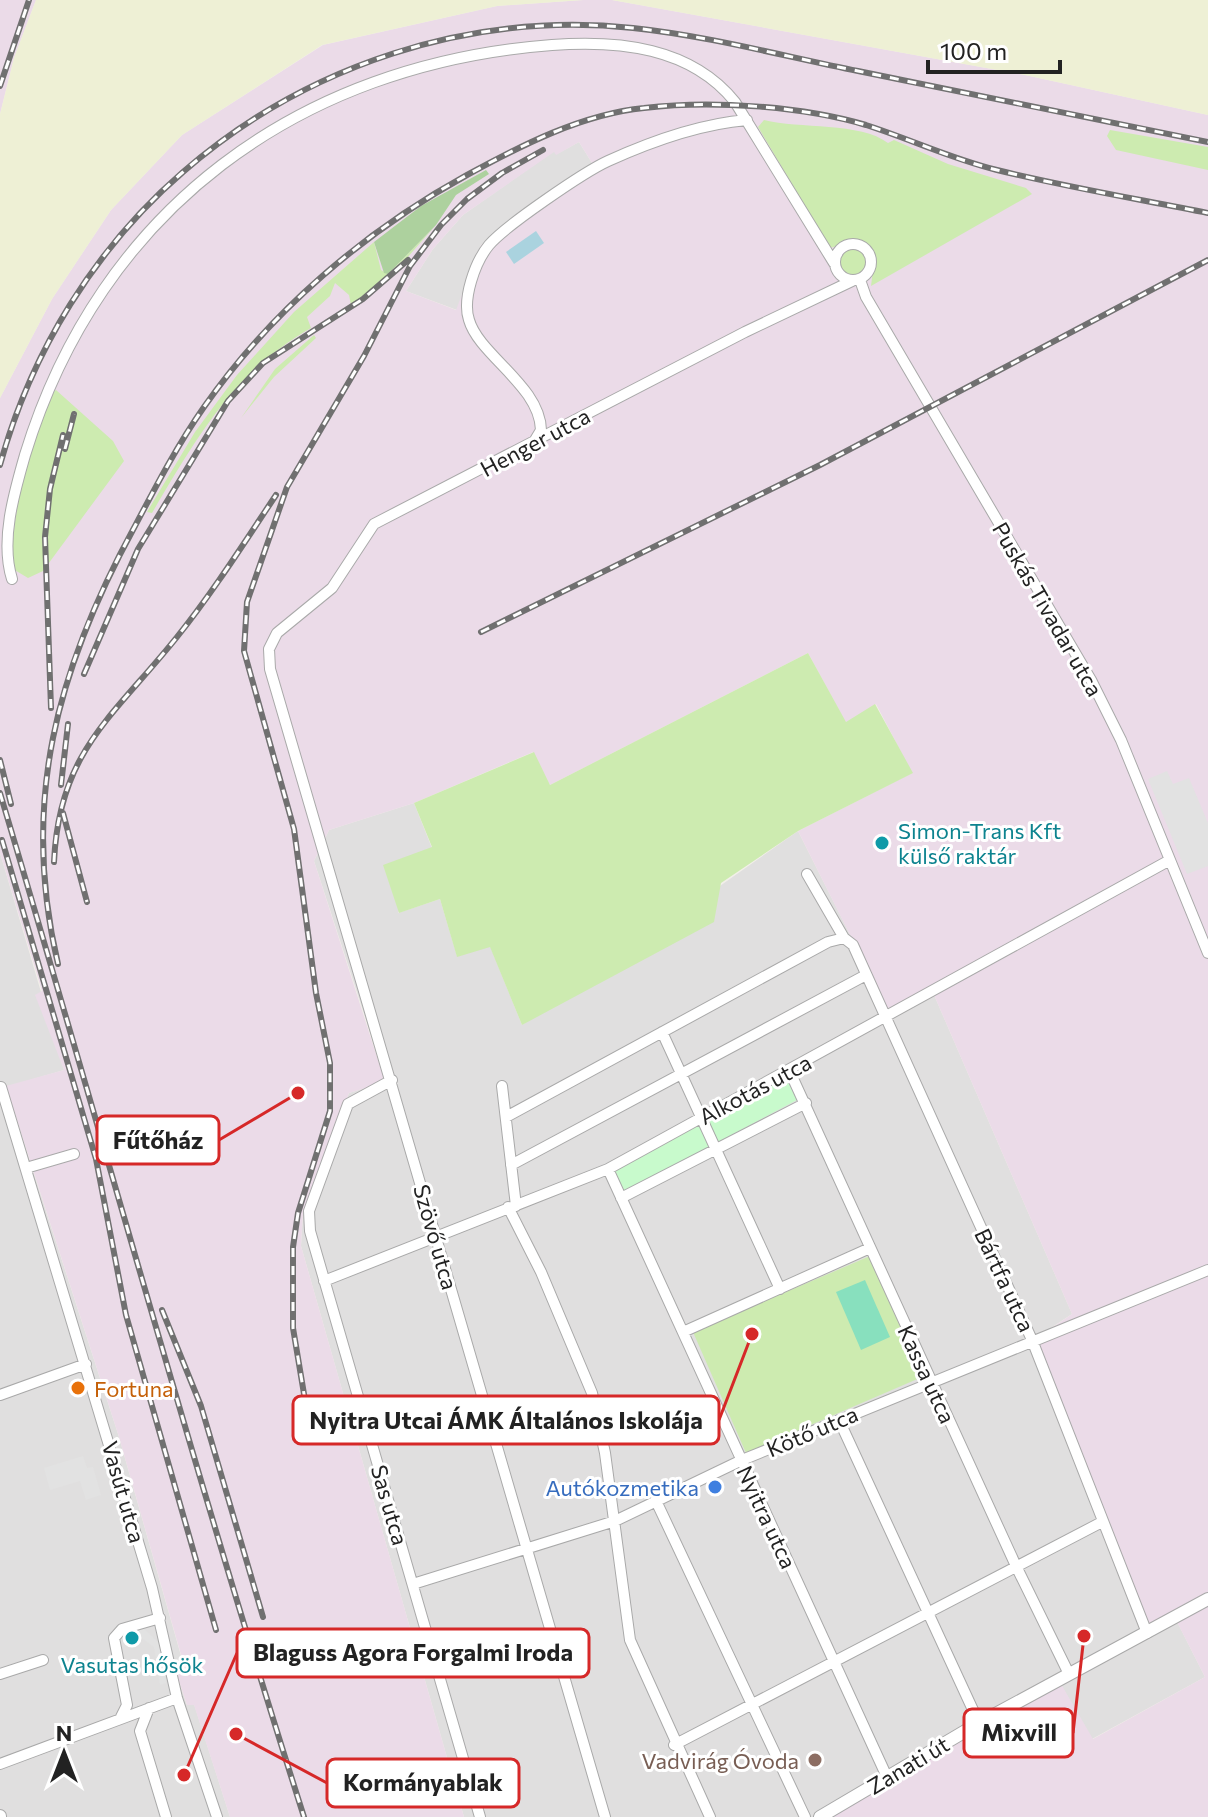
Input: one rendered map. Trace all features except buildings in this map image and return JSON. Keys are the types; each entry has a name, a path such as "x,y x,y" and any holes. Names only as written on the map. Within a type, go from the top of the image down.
{"street":[{"name":"Puskás Tivadar utca","path":"12,579 5,558 5,542 39,409 81,324 101,293 147,235 200,184 281,124 348,91 434,61 481,51 560,45 633,46 678,60 721,87 747,120 841,277 856,281 866,297 1091,680 1121,740 1208,953"},
{"path":"534,442 541,430 535,407 468,318 467,298 485,250 512,226 598,165 701,127 747,120"},
{"name":"Puskás Tivadar utca","path":"834,263 838,252 845,246 857,244 865,248 871,264 856,281"},
{"name":"Henger utca","path":"268,658 277,633 325,596 339,581 374,524 745,332 856,281"},
{"name":"Szövő utca","path":"268,658 605,1817"},
{"name":"Alkotás utca","path":"324,1281 608,1169 790,1072 883,1017 1170,860"},
{"name":"Bártfa utca","path":"807,874 844,938 853,945 1032,1340 1147,1633"},
{"path":"506,1117 828,942 844,938"},
{"path":"511,1165 866,975"},
{"path":"662,1032 780,1289"},
{"name":"Kassa utca","path":"790,1072 1016,1566 1069,1674"},
{"name":"Sas utca","path":"392,1080 348,1104 312,1202 310,1231 480,1817"},
{"path":"502,1086 511,1165 512,1207 592,1393 615,1521 630,1640 674,1745 710,1817"},
{"name":"Vasút utca","path":"1,1087 160,1618 177,1698 217,1817"},
{"name":"Alkotás utca","path":"621,1198 806,1103"},
{"path":"26,1168 74,1154"},
{"name":"Nyitra utca","path":"608,1169 887,1777"},
{"path":"683,1332 870,1248"},
{"name":"Kötő utca","path":"413,1584 615,1521 742,1460 1208,1270"},
{"path":"0,1395 86,1364"},
{"path":"839,1420 979,1723"},
{"path":"657,1503 805,1817"},
{"path":"674,1745 1102,1522"},
{"name":"Zanati út","path":"820,1817 979,1723 1208,1599"},
{"path":"121,1718 127,1705 114,1638 122,1629 160,1618"},
{"path":"0,1674 43,1660"},
{"path":"0,1764 177,1698"},
{"path":"149,1708 140,1731 166,1817"},
{"path":"121,1718 140,1731"}],"shaded area":[{"path":"0,0 36,0 14,58 0,114"},
{"path":"612,0 1025,75 1208,115 1208,1817 830,1817 1061,1684 1093,1739 1205,1677 1176,1620 1150,1633 1034,1340 1072,1314 931,988 887,1009 798,831 912,773 876,704 846,723 808,653 550,785 533,752 414,803 329,830 314,861 385,1082 349,1093 303,1212 301,1246 464,1817 230,1817 194,1705 187,1705 176,1672 185,1669 119,1437 6,1086 64,1070 35,995 42,991 0,853 0,398 52,299 111,210 182,135 323,45 497,6","holes":["579,142 592,163 586,171 481,245 456,310 406,291 433,249 463,215 554,152 556,155"]},
{"path":"579,142 592,163 586,171 481,245 457,310 406,291 433,249 463,215 554,151 557,154"},
{"path":"1167,771 1173,784 1189,778 1208,823 1208,866 1187,874 1148,779"},
{"path":"414,803 432,848 398,913 440,899 457,956 490,946 522,1025 798,831 887,1008 931,988 1072,1314 1034,1339 1205,1677 1092,1739 1061,1685 830,1817 464,1817 301,1246 303,1213 349,1093 385,1082 314,861 329,830"},
{"path":"0,853 64,1070 6,1087 119,1437 185,1670 176,1673 187,1705 194,1704 230,1817 0,1817"},
{"path":"83,1456 87,1468 93,1467 101,1495 86,1500 80,1481 50,1490 44,1468"},
{"path":"141,1626 162,1646 166,1683 160,1685 154,1647 134,1632 126,1630"}],"green space":[{"path":"36,0 583,0 497,6 322,45 182,135 111,210 52,299 0,398 0,114 14,58"},
{"path":"612,0 1208,0 1208,115 1025,75"},
{"path":"764,120 846,129 876,136 888,143 894,140 948,164 1026,188 1032,194 871,286 874,262 870,249 855,241 830,248 758,127"},
{"path":"1110,130 1208,147 1208,170 1116,150 1107,136"},
{"path":"486,170 489,174 456,195 436,225 388,274 384,273 374,242 421,206"},
{"path":"436,225 399,267 351,305 349,295 335,283 330,296 307,317 311,328 260,365 238,386 201,433 152,513 147,512 195,432 237,375 294,312 374,242 381,270 388,274"},
{"path":"853,249 862,253 866,262 862,271 853,275 844,271 840,262 844,253"},
{"path":"314,335 316,338 274,377 241,418 275,369"},
{"path":"56,390 113,441 124,461 43,571 28,578 13,569 18,504 39,420 47,401"},
{"path":"808,653 846,722 875,704 913,773 798,831 721,883 714,922 522,1025 490,947 457,957 440,899 399,913 383,865 432,847 414,803 534,752 550,785"},
{"path":"786,1078 797,1100 624,1192 612,1171"},
{"path":"870,1256 922,1377 746,1453 693,1332"},
{"path":"865,1280 890,1337 861,1350 836,1292"}],"water":[{"path":"536,231 544,243 514,264 506,252"}],"railway":[{"path":"0,86 29,0"},
{"path":"0,465 29,382 48,343 95,268 151,202 231,134 282,102 336,75 393,54 451,38 511,28 572,25 633,28 718,41 1208,142"},
{"path":"58,964 47,905 43,847 45,792 53,738 66,685 108,579 176,450 230,372 259,338 322,276 392,221 467,175 575,124 621,111 698,105 756,106 841,118 997,170 1208,213"},
{"path":"305,1400 293,1328 293,1247 298,1213 330,1111 330,1063 316,993 294,829 244,651 247,602 287,487 364,356 410,266 441,225 467,199 502,173 543,150"},
{"path":"84,674 138,549 228,401 263,363 363,299 408,260"},
{"path":"481,632 820,465 1208,260"},
{"path":"65,449 74,414"},
{"path":"51,708 45,537 50,489 63,435"},
{"path":"54,862 66,791 93,738 190,620 276,495"},
{"path":"61,785 68,724"},
{"path":"0,760 11,804"},
{"path":"0,793 187,1434 304,1817"},
{"path":"63,813 87,902"},
{"path":"2,840 96,1159 126,1315 216,1630"},
{"path":"162,1310 201,1406 263,1617"}],"place":[{"name":"Simon-Trans Kft külső raktár","path":"882,843"},
{"name":"Fűtőház","path":"298,1093"},
{"name":"Nyitra Utcai ÁMK Általános Iskolája","path":"752,1334"},
{"name":"Fortuna","path":"78,1388"},
{"name":"Autókozmetika","path":"715,1487"},
{"name":"Mixvill","path":"1084,1636"},
{"name":"Vasutas hősök","path":"132,1638"},
{"name":"Kormányablak","path":"236,1734"},
{"name":"Vadvirág Óvoda","path":"815,1760"},
{"name":"Blaguss Agora Forgalmi Iroda","path":"184,1775"}]}
